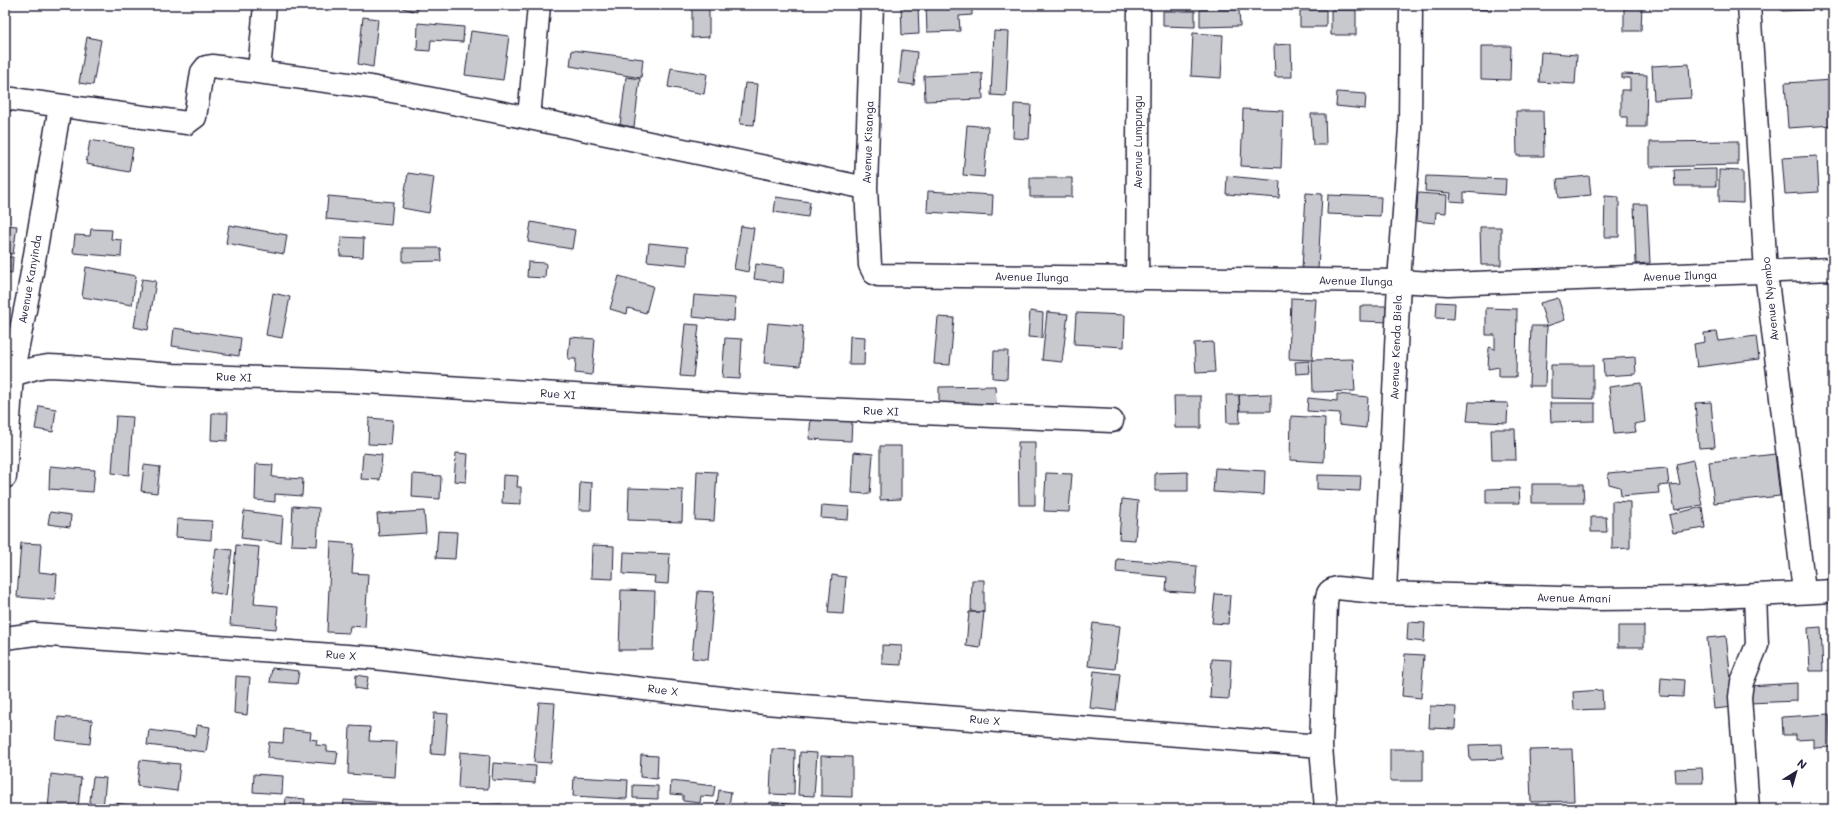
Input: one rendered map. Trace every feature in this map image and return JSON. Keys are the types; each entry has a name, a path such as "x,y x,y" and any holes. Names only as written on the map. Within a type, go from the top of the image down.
{"street":[{"path":"260,72 265,5"},
{"path":"529,118 540,5"},
{"name":"Avenue Kisanga","path":"872,5 866,188 870,265 874,273 878,275"},
{"name":"Avenue Lumpungu","path":"1137,279 1139,5"},
{"name":"Avenue Kenda Biela","path":"1385,593 1399,281 1410,128 1411,5"},
{"name":"Avenue Nyembo","path":"1749,5 1766,272 1804,592"},
{"path":"5,98 187,124 195,118 200,78 206,67 212,66 371,87 529,118 866,188"},
{"name":"Avenue Kanyinda","path":"5,477 9,374 29,290 60,106"},
{"name":"Avenue Ilunga","path":"878,275 1399,281 1448,284 1833,269"},
{"name":"Rue XI","path":"9,374 36,368 71,367 174,375 351,381 742,406 1112,421"},
{"name":"Avenue Amani","path":"1321,746 1326,604 1329,591 1337,588 1385,593 1595,598 1755,596 1833,591"},
{"path":"1748,809 1740,697 1742,682 1757,645 1755,596"},
{"name":"Rue X","path":"5,638 35,634 375,658 765,703 1321,746"},
{"path":"1321,746 1326,809"}],"building":[{"path":"404,5 418,5 417,12 403,8"},
{"path":"901,5 918,5 919,34 902,35"},
{"path":"926,5 972,5 972,15 959,16 960,31 927,32"},
{"path":"1461,5 1492,5 1491,10 1460,8"},
{"path":"1624,5 1642,5 1641,31 1624,31"},
{"path":"1781,5 1833,5 1833,9 1782,11"},
{"path":"692,9 709,9 709,37 692,38"},
{"path":"1200,10 1239,10 1240,26 1200,27"},
{"path":"1300,10 1326,10 1326,27 1300,27"},
{"path":"1331,10 1356,10 1356,35 1331,35"},
{"path":"1163,11 1195,11 1195,27 1163,26"},
{"path":"363,17 378,19 373,67 358,64"},
{"path":"418,23 464,27 463,42 431,40 430,51 417,50"},
{"path":"471,31 509,36 503,80 465,75"},
{"path":"994,31 1009,32 1006,96 991,95"},
{"path":"1193,33 1223,35 1221,78 1191,76"},
{"path":"87,37 101,40 93,85 79,83"},
{"path":"1291,44 1292,77 1275,77 1274,45"},
{"path":"1481,46 1511,46 1510,80 1481,79"},
{"path":"572,50 643,59 641,78 570,66"},
{"path":"902,50 917,52 914,85 899,83"},
{"path":"1541,52 1577,55 1575,84 1539,82"},
{"path":"1689,64 1691,98 1654,100 1652,66"},
{"path":"671,68 707,74 704,94 668,87"},
{"path":"982,73 983,99 925,101 924,76"},
{"path":"1622,74 1647,75 1646,127 1627,127 1627,117 1621,117 1621,90 1630,90 1630,78 1622,78"},
{"path":"626,77 640,79 634,127 620,125"},
{"path":"1833,80 1833,125 1788,128 1785,83"},
{"path":"745,83 758,84 754,125 740,124"},
{"path":"1337,92 1366,94 1365,109 1336,106"},
{"path":"1014,104 1031,105 1029,139 1013,138"},
{"path":"1243,109 1283,111 1281,168 1241,166"},
{"path":"1516,111 1543,111 1544,156 1517,156"},
{"path":"1311,114 1325,114 1326,145 1313,145"},
{"path":"967,125 988,127 984,177 963,175"},
{"path":"90,140 133,148 129,172 86,164"},
{"path":"1738,141 1738,165 1650,167 1650,142"},
{"path":"1817,156 1819,192 1785,194 1782,158"},
{"path":"1716,169 1716,186 1675,186 1674,170"},
{"path":"1719,170 1743,171 1743,203 1719,202"},
{"path":"408,173 434,177 429,213 402,208"},
{"path":"1227,176 1280,181 1279,198 1226,194"},
{"path":"1426,176 1506,179 1505,195 1464,192 1464,202 1450,201 1451,193 1425,191"},
{"path":"1589,176 1591,195 1559,198 1557,179"},
{"path":"1030,178 1072,178 1072,197 1030,197"},
{"path":"928,191 993,195 992,216 927,212"},
{"path":"1306,193 1322,194 1318,269 1302,269"},
{"path":"1418,193 1447,195 1446,213 1436,212 1435,223 1416,221"},
{"path":"1328,195 1381,197 1380,216 1327,214"},
{"path":"328,196 393,202 391,225 326,219"},
{"path":"1605,196 1619,197 1619,237 1604,237"},
{"path":"776,197 810,202 808,217 774,212"},
{"path":"1634,204 1647,204 1650,263 1636,264"},
{"path":"531,222 575,230 572,249 528,242"},
{"path":"5,225 17,226 13,254 5,253"},
{"path":"229,225 287,235 284,254 226,243"},
{"path":"741,226 754,228 748,272 734,269"},
{"path":"1480,227 1501,227 1501,265 1481,265"},
{"path":"91,229 112,230 111,239 122,240 121,257 73,253 75,235 90,236"},
{"path":"341,237 364,238 363,257 340,256"},
{"path":"649,243 688,247 687,265 647,261"},
{"path":"403,248 440,248 441,261 403,262"},
{"path":"5,257 13,257 12,273 5,272"},
{"path":"528,262 546,263 545,278 527,277"},
{"path":"756,264 784,268 783,283 754,279"},
{"path":"86,267 136,276 132,305 82,297"},
{"path":"619,276 653,286 646,313 628,308 627,314 610,309"},
{"path":"142,279 156,281 148,330 134,327"},
{"path":"273,293 290,297 282,338 266,335"},
{"path":"694,295 735,298 734,321 692,317"},
{"path":"1291,298 1316,299 1312,360 1289,359"},
{"path":"1558,298 1565,320 1547,326 1540,303"},
{"path":"1437,302 1455,303 1454,319 1436,318"},
{"path":"1360,306 1387,306 1389,322 1360,321"},
{"path":"1486,308 1517,309 1516,377 1499,377 1499,367 1488,369 1489,347 1495,349 1495,335 1486,335"},
{"path":"1030,311 1043,313 1042,338 1028,337"},
{"path":"1047,312 1068,314 1062,362 1042,360"},
{"path":"1076,313 1125,315 1124,347 1074,344"},
{"path":"938,317 954,318 950,365 934,364"},
{"path":"768,323 803,326 800,366 764,363"},
{"path":"685,324 699,325 693,377 680,376"},
{"path":"1531,326 1547,326 1545,386 1529,386"},
{"path":"174,328 241,338 239,356 172,346"},
{"path":"1717,332 1719,341 1756,336 1759,359 1697,367 1694,344 1705,342 1704,333"},
{"path":"850,336 865,337 864,365 849,365"},
{"path":"570,337 595,339 592,375 575,373 576,359 568,359"},
{"path":"725,338 742,339 740,379 722,378"},
{"path":"1213,342 1215,372 1196,373 1194,343"},
{"path":"994,351 1008,351 1007,379 993,378"},
{"path":"1635,357 1636,374 1604,376 1603,359"},
{"path":"1353,359 1355,391 1313,392 1312,360"},
{"path":"1309,361 1310,373 1296,374 1295,362"},
{"path":"1551,365 1593,365 1593,399 1551,398"},
{"path":"1641,383 1645,422 1634,424 1636,432 1614,434 1609,387"},
{"path":"995,386 996,404 939,405 939,387"},
{"path":"1271,394 1271,411 1240,411 1239,395"},
{"path":"1337,394 1368,397 1366,428 1339,425 1340,413 1307,411 1308,398 1337,401"},
{"path":"1226,395 1239,395 1240,423 1227,423"},
{"path":"1174,396 1201,396 1201,428 1175,428"},
{"path":"1469,402 1508,403 1507,423 1467,421"},
{"path":"1711,402 1715,447 1699,448 1695,403"},
{"path":"1550,403 1595,403 1595,421 1551,422"},
{"path":"39,406 56,409 53,432 35,429"},
{"path":"212,413 228,413 227,441 211,440"},
{"path":"116,416 133,417 129,475 112,473"},
{"path":"1291,416 1325,418 1324,462 1290,460"},
{"path":"811,417 852,420 851,441 809,439"},
{"path":"369,418 393,420 391,445 368,444"},
{"path":"1491,429 1515,429 1516,460 1492,460"},
{"path":"1018,442 1035,442 1035,505 1019,505"},
{"path":"880,446 901,446 901,499 880,500"},
{"path":"854,452 873,454 870,494 852,493"},
{"path":"363,453 382,455 380,480 361,479"},
{"path":"456,453 468,454 466,482 454,481"},
{"path":"1775,454 1780,496 1714,503 1709,462"},
{"path":"1693,460 1702,505 1675,510 1670,485 1680,484 1676,464"},
{"path":"256,464 273,465 272,477 303,479 302,496 275,494 275,502 255,500"},
{"path":"144,465 160,467 157,493 141,491"},
{"path":"50,466 95,470 93,492 49,489"},
{"path":"1215,468 1265,471 1264,495 1213,492"},
{"path":"1667,468 1669,485 1658,486 1659,493 1621,496 1620,487 1609,484 1608,473"},
{"path":"697,471 717,472 714,521 695,520"},
{"path":"1188,472 1188,491 1155,491 1155,473"},
{"path":"1046,473 1072,474 1069,512 1044,511"},
{"path":"413,474 441,476 440,499 412,497"},
{"path":"503,475 518,476 517,487 521,487 521,504 502,503"},
{"path":"1317,475 1361,476 1360,491 1317,489"},
{"path":"580,482 592,483 591,510 579,510"},
{"path":"1532,484 1583,484 1584,503 1532,503"},
{"path":"629,488 683,490 682,522 628,520"},
{"path":"1519,488 1520,503 1486,503 1486,489"},
{"path":"1122,499 1138,501 1135,540 1119,539"},
{"path":"1612,501 1630,502 1630,548 1612,549"},
{"path":"822,505 849,507 848,520 821,518"},
{"path":"293,506 319,508 317,546 291,545"},
{"path":"1702,507 1705,528 1673,533 1669,515"},
{"path":"244,511 283,516 281,543 241,538"},
{"path":"424,511 426,533 379,536 377,514"},
{"path":"50,512 71,515 70,527 48,524"},
{"path":"1591,517 1606,517 1607,532 1591,532"},
{"path":"177,519 212,521 211,540 176,537"},
{"path":"438,531 457,532 455,559 436,558"},
{"path":"331,542 354,544 352,573 368,574 365,627 350,626 349,633 327,632"},
{"path":"21,543 41,544 39,572 57,574 55,600 17,597"},
{"path":"236,545 259,547 254,604 278,606 276,629 230,625"},
{"path":"592,545 614,546 613,579 591,578"},
{"path":"216,548 232,550 226,595 210,592"},
{"path":"624,552 670,554 668,584 654,583 655,576 623,574"},
{"path":"1117,559 1197,566 1195,593 1166,591 1167,577 1116,572"},
{"path":"832,575 846,577 843,614 828,613"},
{"path":"972,580 984,580 984,612 971,612"},
{"path":"621,590 655,591 653,650 619,650"},
{"path":"698,591 714,592 708,660 692,658"},
{"path":"1215,594 1230,595 1228,624 1212,623"},
{"path":"969,612 984,612 980,648 966,646"},
{"path":"1408,622 1425,623 1424,642 1407,640"},
{"path":"1093,623 1120,626 1115,669 1088,666"},
{"path":"1618,626 1644,626 1644,647 1618,647"},
{"path":"1821,627 1823,671 1810,671 1808,628"},
{"path":"1726,636 1734,707 1714,709 1707,638"},
{"path":"882,645 902,646 901,665 882,664"},
{"path":"1405,654 1424,655 1421,698 1402,696"},
{"path":"1212,659 1231,660 1229,699 1210,698"},
{"path":"272,668 299,671 297,684 270,682"},
{"path":"1094,671 1120,674 1116,711 1090,708"},
{"path":"356,675 368,677 366,690 355,688"},
{"path":"236,676 250,677 247,715 234,713"},
{"path":"1661,678 1684,680 1683,697 1660,696"},
{"path":"1797,683 1797,701 1749,703 1748,686"},
{"path":"1602,690 1603,709 1574,710 1573,692"},
{"path":"539,702 555,703 551,763 534,762"},
{"path":"1430,706 1456,707 1455,729 1429,728"},
{"path":"434,713 448,714 445,755 431,754"},
{"path":"1829,714 1831,747 1814,748 1814,739 1796,740 1796,735 1783,735 1782,717"},
{"path":"58,717 92,720 90,744 56,740"},
{"path":"197,725 210,727 206,752 147,745 149,730 196,736"},
{"path":"350,726 370,727 369,741 397,742 395,777 348,774"},
{"path":"284,729 311,732 310,739 317,740 316,745 327,746 327,751 338,752 336,764 267,758 269,742 283,743"},
{"path":"1502,744 1503,759 1470,760 1469,745"},
{"path":"772,749 795,750 794,795 770,794"},
{"path":"1390,749 1423,749 1423,781 1390,781"},
{"path":"1572,749 1574,801 1531,802 1529,750"},
{"path":"460,752 490,755 488,789 458,788"},
{"path":"800,752 817,753 814,796 798,795"},
{"path":"641,755 658,756 657,779 640,777"},
{"path":"821,756 852,757 852,797 821,796"},
{"path":"140,760 180,764 177,791 137,786"},
{"path":"493,763 536,766 535,783 492,780"},
{"path":"1702,768 1703,783 1676,783 1675,769"},
{"path":"51,774 81,778 78,809 48,809"},
{"path":"254,774 283,776 282,794 253,792"},
{"path":"93,777 106,778 103,809 89,809"},
{"path":"574,777 628,780 627,799 573,796"},
{"path":"671,781 715,786 713,797 701,796 700,803 683,801 683,795 670,794"},
{"path":"633,785 658,786 658,799 633,798"},
{"path":"719,790 731,792 729,806 717,804"},
{"path":"286,797 305,799 304,809 285,809"},
{"path":"344,800 390,803 390,809 343,809"},
{"path":"770,802 807,806 806,809 769,809"},
{"path":"114,803 128,805 127,809 113,809"},
{"path":"502,804 502,809 473,809 473,805"},
{"path":"509,808 530,809 509,809"}]}
